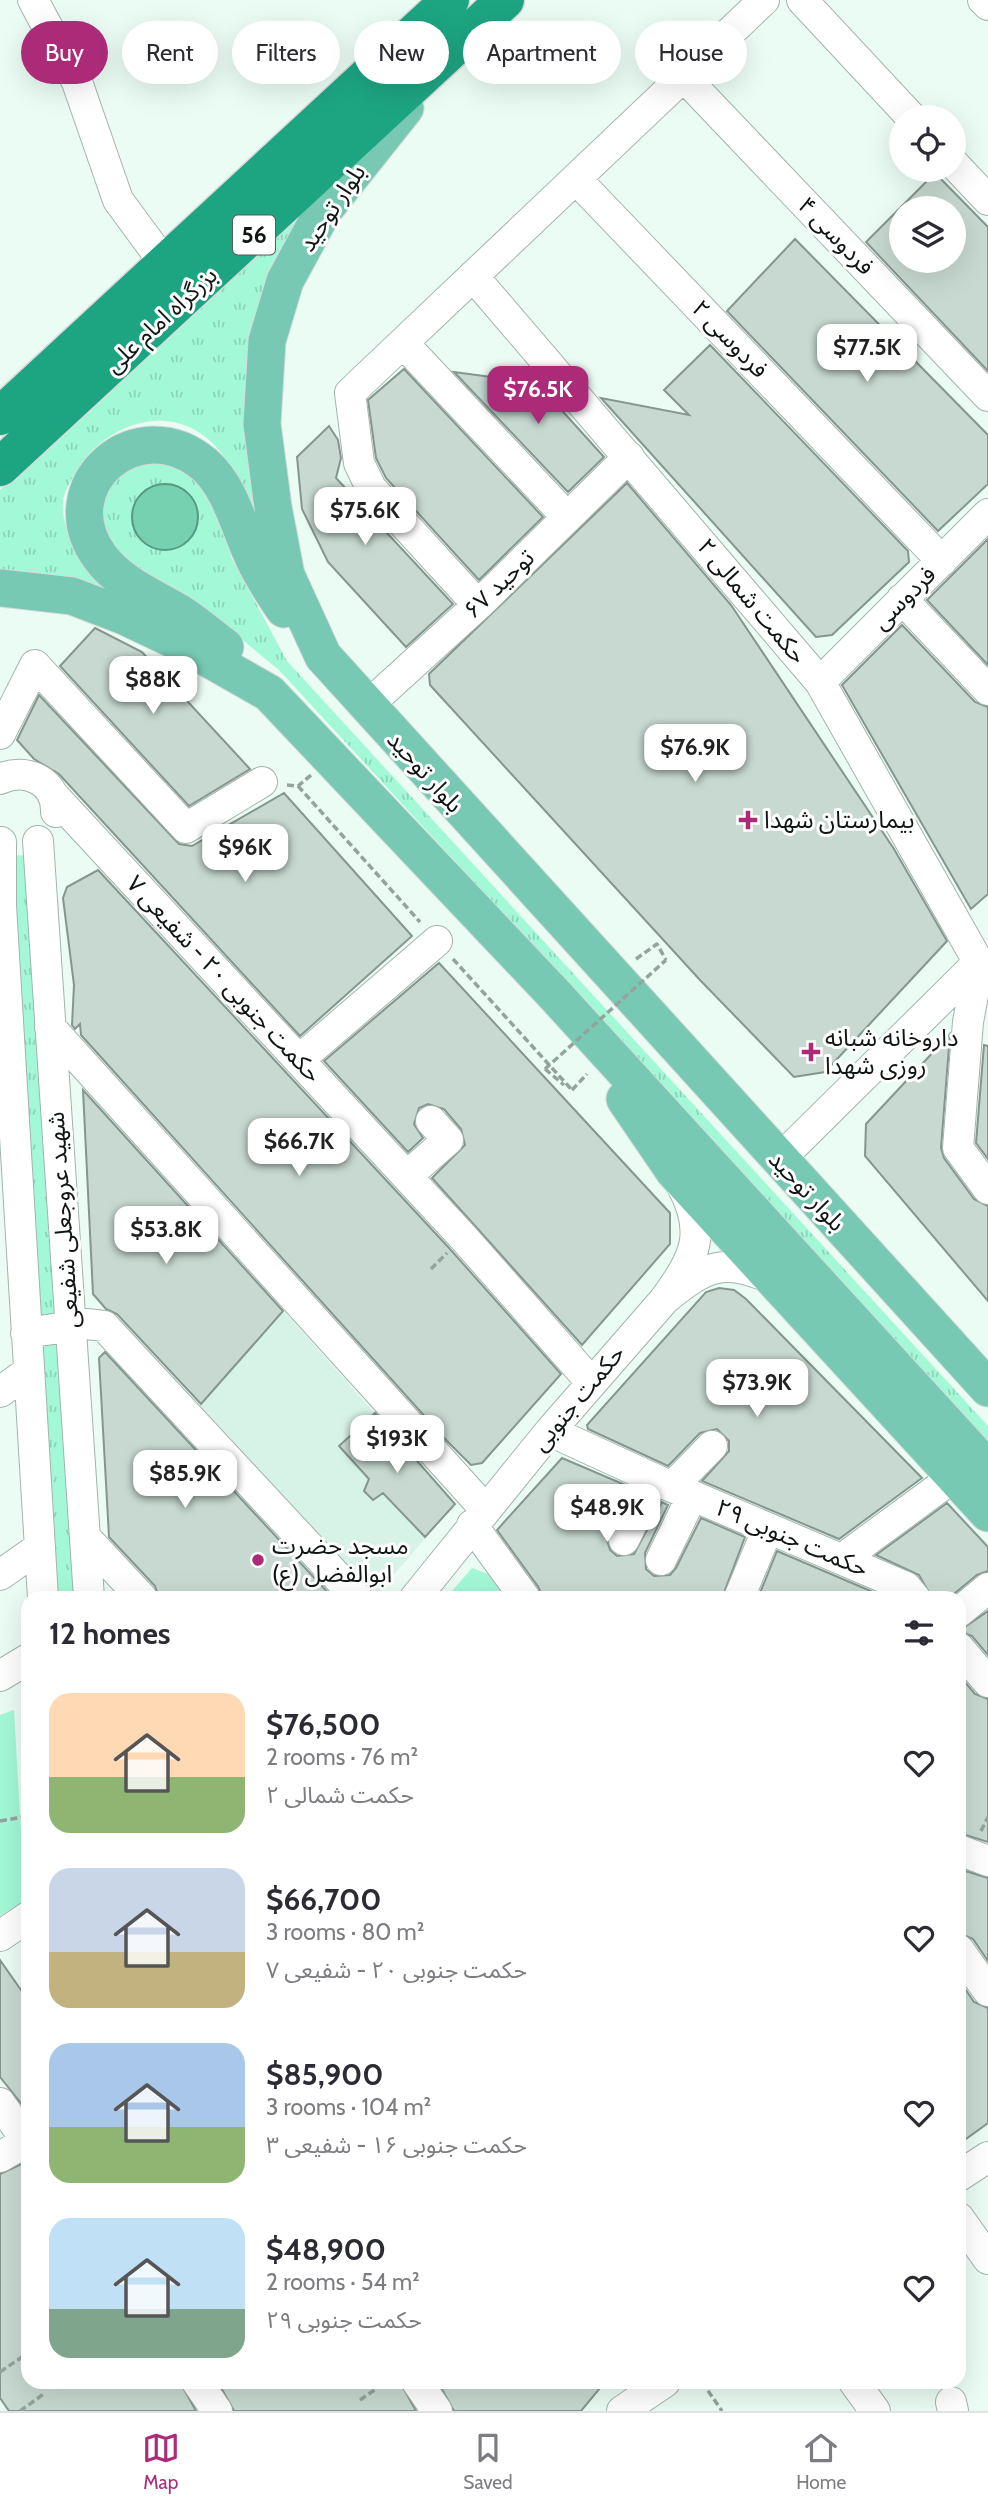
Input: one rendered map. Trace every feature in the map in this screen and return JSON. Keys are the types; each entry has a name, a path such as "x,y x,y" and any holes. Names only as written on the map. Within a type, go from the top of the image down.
{"highway":[{"name":"بزرگراه امام علی","path":"0,416 450,0"},
{"name":"بزرگراه امام علی","path":"0,467 326,169 505,0"}],"main road":[{"name":"بلوار توحید","path":"456,45 323,212 285,281 267,341 262,424 273,507 286,575 323,656 366,707 988,1388"},
{"path":"323,656 283,608 254,559 224,491 206,466 183,449 156,443 130,448 106,462 92,481 83,511 87,534 100,558 125,581 181,613 228,649 554,994 988,1469"},
{"path":"0,588 72,596 124,616 181,643 270,693"},
{"path":"598,962 735,1081 988,1355"},
{"path":"554,994 674,1171 988,1513"}],"street":[{"path":"33,0 77,82 118,200 166,264"},
{"path":"742,21 764,0"},
{"path":"802,0 900,105"},
{"path":"983,0 988,5"},
{"path":"478,605 370,488 359,463 350,393 675,84"},
{"name":"فردوسی ۴","path":"691,84 988,396"},
{"path":"966,177 988,200"},
{"name":"فردوسی ۲","path":"576,179 942,561"},
{"name":"حکمت شمالی ۲","path":"473,276 820,682 983,958"},
{"path":"403,343 567,517"},
{"name":"توحید ۶۷","path":"366,707 478,605 629,457"},
{"name":"فردوسی","path":"820,682 988,514"},
{"path":"902,599 988,691"},
{"path":"0,734 35,665 186,828 262,782"},
{"name":"حکمت جنوبی ۲۰ - شفیعی ۷","path":"7,769 36,778 53,795 407,1176 591,1382"},
{"path":"0,841 19,847 38,841 51,830 55,819 53,795"},
{"name":"شهید عروجعلی شفیعی","path":"0,841 8,1181 26,1333 43,1591"},
{"name":"شهید عروجعلی شفیعی","path":"38,841 89,1591"},
{"path":"299,1060 437,941"},
{"path":"983,958 968,1022 958,1148 988,1189"},
{"path":"794,1144 983,958"},
{"path":"50,1027 479,1517 520,1591"},
{"path":"407,1176 448,1140 431,1121"},
{"path":"665,1298 694,1254 697,1229 692,1204 674,1171"},
{"path":"665,1298 708,1268 728,1265 750,1269 773,1279"},
{"name":"حکمت جنوبی","path":"421,1591 550,1431 665,1298"},
{"path":"26,1333 71,1329 87,1324 104,1326 123,1343 350,1591"},
{"path":"0,1392 29,1371"},
{"name":"حکمت جنوبی ۲۹","path":"550,1431 673,1488 842,1559 901,1591"},
{"path":"624,1540 712,1446"},
{"path":"842,1559 944,1484"},
{"path":"661,1560 673,1488"},
{"path":"742,1591 768,1528"},
{"path":"85,1537 135,1591"},
{"path":"0,1575 40,1547"},
{"path":"966,1606 988,1588"},
{"path":"966,1656 988,1682"},
{"path":"0,1676 21,1663"},
{"path":"966,1853 988,1861"},
{"path":"0,1936 21,1922"},
{"path":"966,1960 988,1991"},
{"path":"0,2103 21,2132"},
{"path":"0,2157 21,2146"},
{"path":"966,2171 988,2157"},
{"path":"966,2228 988,2259"},
{"path":"202,2389 218,2411"},
{"path":"421,2389 436,2411"},
{"path":"859,2389 875,2411"}],"path":[{"path":"262,782 298,786 332,759"},
{"path":"572,1090 545,1069 666,960 657,943"},
{"path":"0,1821 21,1817"},
{"path":"0,2372 21,2358"},
{"path":"360,2400 376,2389"},
{"path":"707,2389 722,2411"},
{"path":"20,2411 45,2393"}],"shaded area":[{"path":"165,484 178,487 188,494 195,504 198,517 195,530 188,540 178,547 165,550 152,547 142,540 135,530 132,517 135,504 142,494 152,487"},
{"path":"284,1311 455,1504 380,1591 364,1591 196,1410"}],"green space":[{"path":"332,179 296,228 259,514 233,470 210,440 183,425 165,421 147,422 114,434 86,457 68,486 63,501 63,514 71,540 111,595 0,573 0,490"},
{"path":"148,457 184,466 208,492 232,559 287,661 988,1426 988,1441 279,670 211,614 139,572 105,544 101,497 103,489 117,474"},
{"path":"26,855 57,1317 37,1318 8,856"},
{"path":"53,1341 57,1344 75,1591 56,1591 42,1345"},
{"path":"472,1568 488,1574 500,1591 452,1591"},
{"path":"14,1710 21,1832 21,1903 0,1916 0,1715"}],"building":[{"path":"926,182 944,182 958,196 912,196"},
{"path":"966,205 988,227 988,371 895,273 966,273"},
{"path":"889,219 889,266 866,242"},
{"path":"795,239 988,435 988,484 938,531 727,311"},
{"path":"710,345 908,551 909,562 832,635 816,637 601,398 689,415 664,390"},
{"path":"404,369 543,517 479,580 386,478 376,458 368,400"},
{"path":"454,372 537,383 604,457 568,492"},
{"path":"329,426 338,440 341,458 336,478 453,604 406,647 328,562 302,509 297,457"},
{"name":"بیمارستان شهدا","path":"627,483 731,605 894,849 947,941 825,1072 794,1077 700,980 430,685 429,674"},
{"path":"988,539 988,665 927,600"},
{"path":"902,625 975,702 988,707 988,894 971,909 842,685"},
{"path":"95,628 142,652 250,769 189,806 60,666"},
{"path":"39,695 179,844 192,846 284,793 412,936 300,1036 59,774 34,759 17,740"},
{"path":"98,870 450,1249 561,1374 482,1463 471,1465 447,1441 81,1035 80,1024 75,1029 72,1025 74,985 63,898 67,887"},
{"path":"439,963 670,1213 670,1244 582,1345 432,1178 465,1145 461,1129 444,1109 428,1104 419,1108 414,1124 423,1138 408,1152 324,1061"},
{"path":"950,1034 941,1148 944,1158 974,1199 988,1206 988,1301 865,1156 866,1124"},
{"path":"984,1045 988,1046 988,1159 976,1143"},
{"path":"83,1090 283,1311 201,1404 117,1314 106,1309 93,1294"},
{"path":"719,1288 734,1290 746,1299 922,1478 839,1539 702,1481 729,1451 729,1441 717,1429 700,1433 668,1466 588,1429 587,1425 706,1292"},
{"path":"105,1352 327,1591 157,1591 109,1537 99,1358"},
{"path":"375,1413 455,1504 425,1537 383,1493 373,1500 364,1491 369,1479 339,1446"},
{"path":"562,1458 630,1487 607,1540 610,1550 617,1556 634,1554 662,1502 668,1505 645,1553 646,1569 654,1576 670,1575 676,1568 701,1518 745,1537 725,1591 540,1591 497,1530"},
{"path":"947,1503 988,1547 988,1571 977,1575 958,1591 928,1591 919,1575 876,1555"},
{"path":"777,1551 871,1591 761,1591"},
{"path":"988,1611 988,1655 972,1636 966,1634 966,1626"},
{"path":"966,1683 975,1694 988,1699 988,1842 966,1835"},
{"path":"966,1871 988,1878 988,1961 973,1939 966,1936"},
{"path":"0,1960 21,1990 21,2103 0,2077"},
{"path":"966,1990 974,2002 988,2008 988,2123 966,2139"},
{"path":"21,2164 21,2389 184,2389 196,2411 9,2411 0,2398 0,2174"},
{"path":"222,2389 404,2389 416,2411 234,2411"},
{"path":"442,2389 599,2389 581,2411 454,2411"}],"place":[{"name":"بیمارستان شهدا","path":"748,820"},
{"name":"داروخانه شبانه روزی شهدا","path":"811,1052"},
{"name":"مسجد حضرت ابوالفضل (ع)","path":"258,1560"}]}
